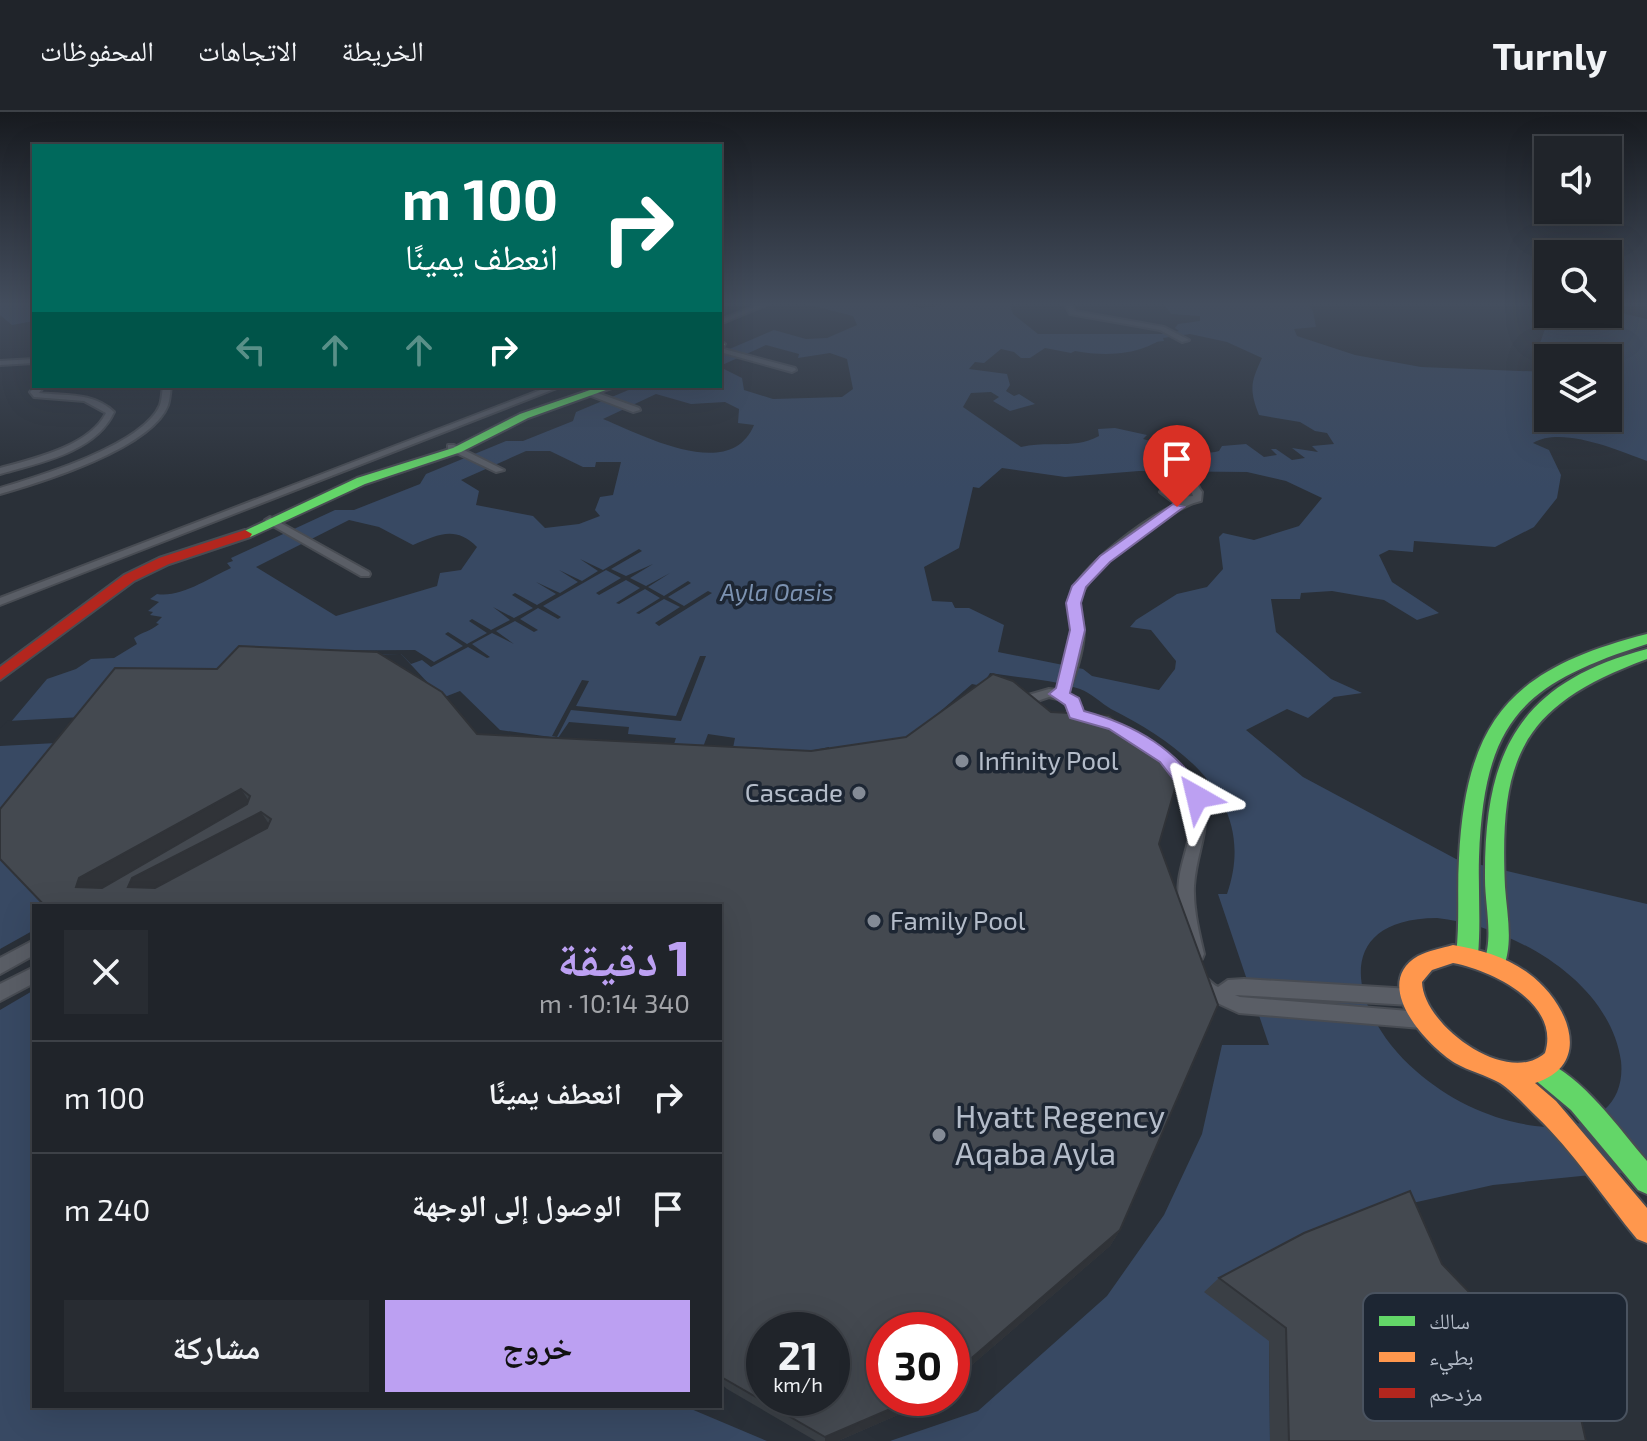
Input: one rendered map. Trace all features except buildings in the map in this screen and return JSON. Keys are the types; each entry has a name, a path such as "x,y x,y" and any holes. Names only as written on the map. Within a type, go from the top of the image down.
{"street":[{"path":"767,364 792,370"},
{"path":"0,471 64,449 94,434 109,419 110,412 98,403 71,395 37,395 34,392 38,388"},
{"path":"0,491 85,464 133,435 164,406 167,388"},
{"path":"0,602 553,388"},
{"path":"0,675 129,578 175,556 277,524 361,481 458,450 524,416 600,391 636,410"},
{"path":"1060,693 1078,630 1073,603 1080,586 1105,559 1169,511 1199,497 1190,476 1191,449"},
{"path":"458,450 499,470"},
{"path":"0,471 17,479 20,485"},
{"path":"1169,511 1171,504 1166,489 1178,486 1190,476"},
{"path":"1178,486 1194,490"},
{"path":"1166,494 1176,500 1191,501"},
{"path":"0,665 119,577 179,549 277,524 365,574"},
{"path":"1468,950 1469,857 1480,760 1495,729 1522,695 1544,679 1592,655 1647,639"},
{"path":"1496,958 1495,862 1499,785 1511,749 1528,722 1571,684 1647,654"},
{"path":"1060,693 1073,702 1082,716 1056,723 1047,722 1032,713 1029,707 1032,697 1060,693"},
{"path":"1154,749 1183,776 1197,797 1201,819 1187,882 1187,904 1202,984 1206,990 1232,1004 1250,1007 1413,1019"},
{"path":"0,967 32,948"},
{"path":"1468,950 1496,958 1531,988 1556,1020 1561,1036 1560,1051 1554,1063 1542,1071 1507,1074 1458,1055 1413,1019 1402,997 1422,961 1468,950"},
{"path":"0,993 32,975"},
{"path":"1221,996 1228,988 1244,987 1402,997"},
{"path":"1542,1071 1580,1102 1647,1181"},
{"path":"1507,1074 1547,1109 1632,1203 1647,1229"}],"water":[{"name":"Ayla Oasis","path":"848,364 973,364 969,369 1007,374 1010,385 1006,391 1014,396 1019,394 1035,404 1010,411 993,401 999,397 991,392 971,393 963,407 1021,447 1080,443 1099,436 1098,429 1115,428 1147,435 1143,439 1190,452 1209,453 1219,451 1222,446 1246,444 1264,457 1277,455 1271,449 1276,449 1292,460 1305,458 1292,448 1318,452 1312,446 1334,444 1327,433 1315,431 1300,422 1259,415 1253,398 1253,385 1259,364 1405,364 1534,371 1534,432 1622,432 1622,364 1647,364 1647,461 1574,438 1545,438 1533,443 1549,450 1561,475 1557,498 1534,527 1495,547 1414,541 1413,552 1389,550 1379,555 1392,582 1439,613 1417,620 1384,600 1332,591 1301,593 1300,599 1271,599 1276,632 1331,679 1362,693 1334,697 1308,718 1287,709 1246,730 1303,777 1456,859 1647,904 1647,1174 1611,1173 1493,1185 1390,1208 1269,1341 1270,1441 890,1441 978,1411 1107,1296 1164,1215 1202,1134 1222,1045 1269,1045 1218,894 1227,894 1234,861 1233,831 1224,805 1208,781 1188,760 1164,741 1084,691 1059,683 990,673 982,686 972,684 900,746 829,758 829,747 786,756 733,748 735,738 708,734 698,760 670,756 676,738 628,734 629,727 569,722 558,738 500,730 460,691 442,698 401,654 246,657 0,832 0,735 47,679 76,669 91,659 114,658 137,644 134,638 159,624 156,623 162,617 150,615 153,612 148,611 159,602 150,599 157,594 176,593 196,586 231,568 227,563 233,561 231,558 335,510 354,510 420,484 426,474 506,441 523,441 573,421 576,412 633,388 722,388 722,368 742,378 744,390 773,399 842,397 853,389","holes":["656,394 691,404 725,402 739,409 738,423 754,425 742,442 726,451 706,453 662,443 603,419","526,451 550,451 583,467 595,467 596,462 621,462 613,495 600,497 595,510 600,516 579,524 545,528 533,516 476,505 479,491 461,480","1002,468 1065,477 1139,471 1247,472 1286,481 1322,498 1299,526 1254,540 1223,533 1219,537 1223,569 1207,587 1177,594 1130,627 1151,630 1176,661 1175,669 1159,690 1092,676 1083,669 998,652 1004,625 969,608 955,608 952,602 932,601 924,567 959,548 973,487 979,488","349,520 379,527 413,545 438,535 454,534 477,547 461,570 440,573 437,586 336,616 256,567","1437,918 1466,923 1525,945 1577,982 1598,1005 1613,1032 1621,1061 1618,1088 1604,1110 1589,1120 1562,1126 1544,1127 1502,1119 1442,1091 1395,1050 1366,1000 1361,975 1364,953 1377,935 1401,923"]},
{"path":"0,855 43,904 32,904 32,1408 689,1408 767,1441 0,1441"}],"pier":[{"path":"639,549 642,551 611,569 626,576 653,564 630,578 646,586 670,573 648,587 664,596 688,581 691,583 668,597 684,606 708,591 712,593 659,626 655,623 680,607 664,599 636,613 660,598 645,589 616,603 640,588 626,580 599,595 596,593 621,578 606,570 543,606 561,617 558,619 538,608 520,619 538,630 534,632 515,621 496,631 514,644 492,633 472,644 490,657 487,658 468,647 431,667 422,660 411,664 401,654 248,655 250,651 415,650 434,662 463,646 445,634 448,632 467,644 487,633 469,621 472,619 491,630 510,620 493,607 514,618 533,608 512,595 515,593 537,605 556,594 536,582 560,593 578,582 559,570 582,581 598,571 580,559 603,570"},
{"path":"700,656 706,656 681,721 571,710 557,737 552,736 582,680 589,681 576,706 676,716"},
{"path":"101,716 75,742 0,746 0,729 7,721"},
{"path":"32,931 32,991 0,1010 0,949"}],"traffic: fast":[{"path":"245,534 361,481 457,450 524,416 606,388"},
{"path":"1467,955 1473,809 1480,769 1492,736 1510,709 1533,687 1563,669 1647,639"},
{"path":"1494,964 1499,952 1495,886 1496,816 1512,750 1529,722 1564,691 1587,678 1647,654"},
{"path":"1542,1071 1580,1102 1647,1181"}],"traffic: slow":[{"path":"1453,954 1485,961 1504,970 1523,981 1544,1002 1553,1017 1559,1047 1554,1060 1544,1069 1528,1074 1506,1073 1484,1066 1439,1036 1421,1017 1411,997 1411,979 1424,964 1453,954"},
{"path":"1507,1074 1547,1109 1647,1229"}],"traffic: jam":[{"path":"0,675 129,578 164,561 245,534"}],"place":[{"name":"Infinity Pool","path":"962,761"},
{"name":"Cascade","path":"859,793"},
{"name":"Family Pool","path":"874,921"},
{"name":"Hyatt Regency Aqaba Ayla","path":"939,1135"}],"route":[{"path":"1177,507 1132,537 1105,559 1080,586 1073,603 1078,630 1063,692 1058,694 1073,702 1076,714 1115,725 1166,757 1197,797"}]}
